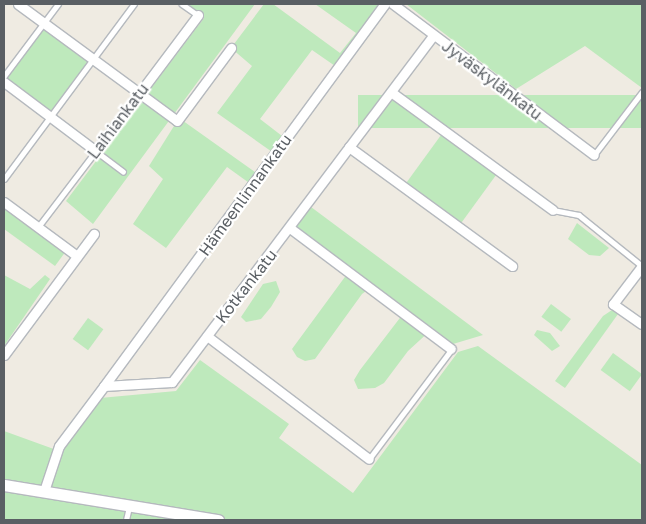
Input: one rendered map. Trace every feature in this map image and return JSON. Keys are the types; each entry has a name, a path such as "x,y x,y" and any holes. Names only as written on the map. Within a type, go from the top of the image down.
{"street":[{"path":"18,4 177,122 231,48"},
{"name":"Hämeenlinnankatu","path":"104,386 385,4"},
{"name":"Jyväskylänkatu","path":"392,4 594,155"},
{"name":"Laihiankatu","path":"96,151 198,15"},
{"name":"Kotkankatu","path":"104,386 172,382 433,36"},
{"path":"4,82 96,151"},
{"path":"391,92 552,210"},
{"path":"349,147 512,266"},
{"path":"4,202 77,256"},
{"path":"290,228 451,349"},
{"path":"4,355 94,234"},
{"path":"642,266 613,304 642,324"},
{"path":"207,336 369,459"},
{"path":"44,491 59,446 104,386"},
{"path":"4,485 218,520"}],"lane":[{"path":"4,76 58,4"},
{"path":"4,180 134,4"},
{"path":"182,4 198,15"},
{"path":"594,155 642,92"},
{"path":"96,151 123,171"},
{"name":"Laihiankatu","path":"38,228 96,151"},
{"path":"552,210 579,215 642,266"},
{"path":"369,459 451,349"},
{"path":"126,520 129,506"}],"green space":[{"path":"186,4 255,4 93,224 66,201 204,18"},
{"path":"264,4 273,4 340,53 356,33 315,4 385,4 338,68 312,50 260,119 286,139 275,154 217,113 252,66 231,48"},
{"path":"406,4 642,4 642,88 585,46 516,89"},
{"path":"43,23 92,59 50,117 4,82 4,76"},
{"path":"358,95 642,95 642,128 358,128"},
{"path":"179,118 259,175 252,185 227,167 166,248 133,224 163,179 149,166"},
{"path":"444,131 499,171 458,227 403,187"},
{"path":"4,206 66,251 55,266 4,229"},
{"path":"311,207 483,335 453,344 432,329 408,351 384,383 375,388 358,389 354,380 360,370 406,310 373,286 362,294 315,359 305,361 297,357 292,349 350,270 295,229"},
{"path":"577,223 609,248 600,256 589,255 568,239"},
{"path":"4,275 30,289 45,275 50,279 4,346"},
{"path":"276,281 280,292 271,307 261,319 246,322 241,317 263,284"},
{"path":"551,304 571,319 561,332 541,317"},
{"path":"612,310 618,314 565,388 555,381 603,316"},
{"path":"88,318 103,329 88,350 73,339"},
{"path":"537,330 550,333 560,346 552,351 534,335"},
{"path":"478,346 642,465 642,520 4,520 4,431 62,452 100,398 176,391 200,360 289,424 279,438 353,493 458,352"},
{"path":"613,353 642,374 630,391 601,370"}]}
